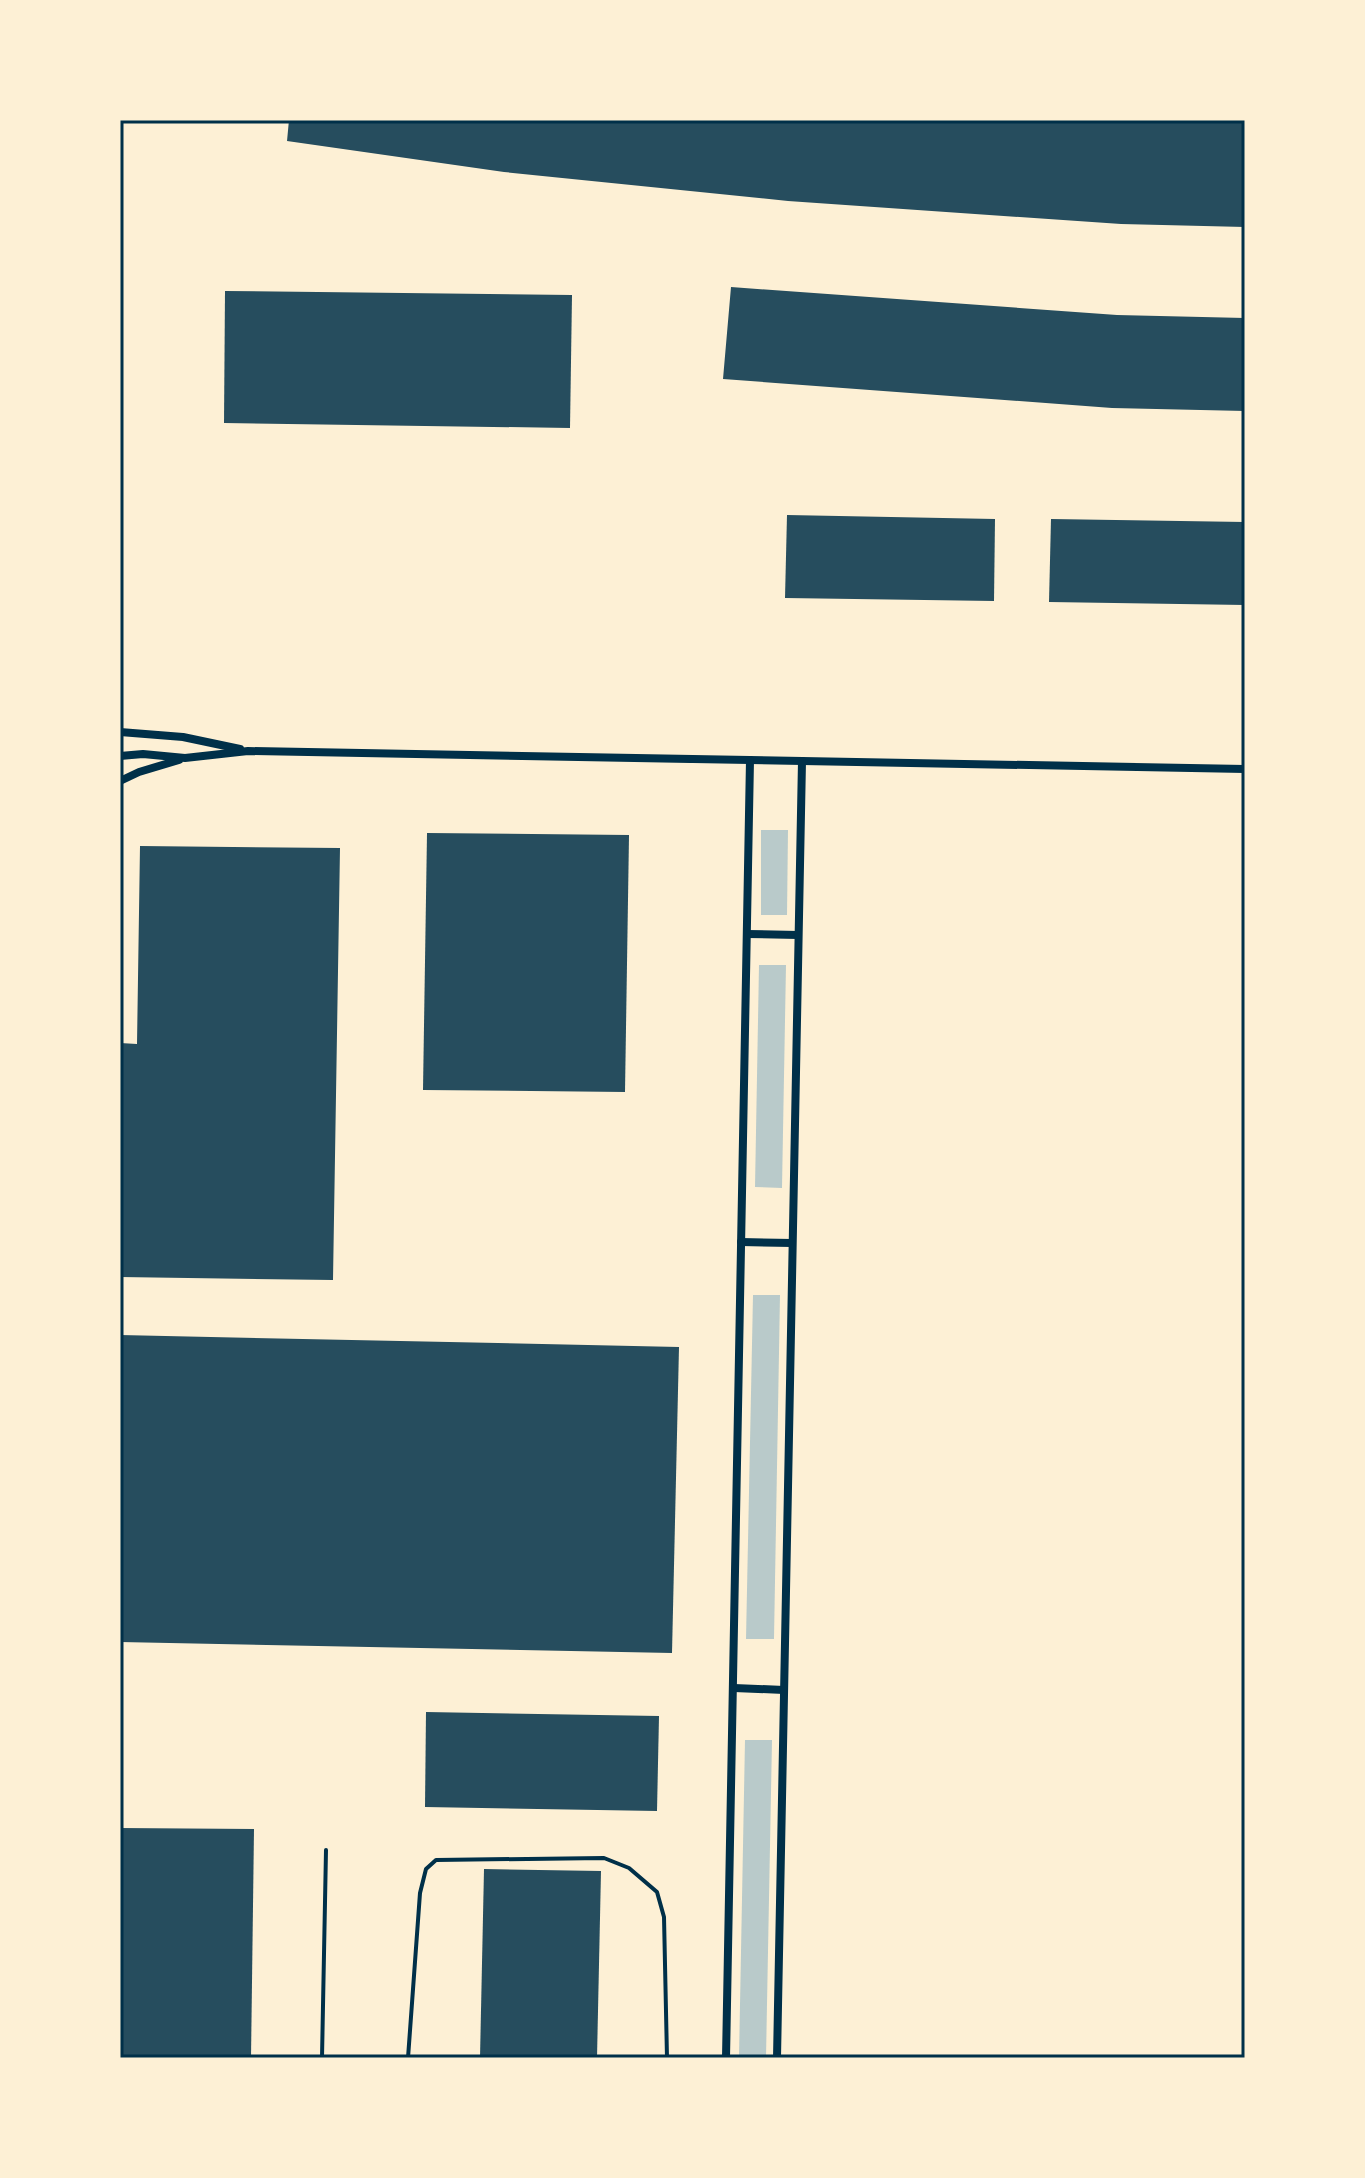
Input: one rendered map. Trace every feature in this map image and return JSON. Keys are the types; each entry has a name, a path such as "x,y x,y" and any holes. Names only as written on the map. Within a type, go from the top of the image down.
{"street":[{"path":"120,732 183,737 248,751"},
{"path":"120,781 185,758 248,751 1245,769"},
{"path":"120,756 143,754 185,758"},
{"path":"726,2058 750,760"},
{"path":"777,2058 802,761"},
{"path":"747,934 798,935"},
{"path":"741,1242 792,1243"},
{"path":"734,1688 784,1690"}],"lane":[{"path":"322,2058 326,1850"},
{"path":"408,2058 420,1893 426,1869 436,1860 550,1857 604,1858 629,1868 657,1892 664,1917 667,2058"}],"shaded area":[{"path":"761,830 788,830 787,915 761,915"},
{"path":"759,965 786,965 782,1188 755,1187"},
{"path":"753,1295 780,1295 774,1639 746,1639"},
{"path":"745,1740 772,1740 766,2058 739,2058"}],"building":[{"path":"289,120 1245,120 1245,227 1121,224 788,201 504,172 287,141"},
{"path":"731,287 1117,315 1245,318 1245,411 1112,408 723,379"},
{"path":"225,291 572,295 570,428 224,423"},
{"path":"787,515 995,519 994,601 785,598"},
{"path":"1051,519 1245,522 1245,605 1049,602"},
{"path":"427,833 629,835 625,1092 423,1090"},
{"path":"140,846 340,848 333,1280 120,1277 120,1043 137,1044"},
{"path":"120,1335 679,1347 672,1653 120,1642"},
{"path":"426,1712 659,1716 657,1811 425,1807"},
{"path":"120,1828 254,1829 251,2058 120,2058"},
{"path":"484,1869 601,1871 597,2058 480,2058"}]}
